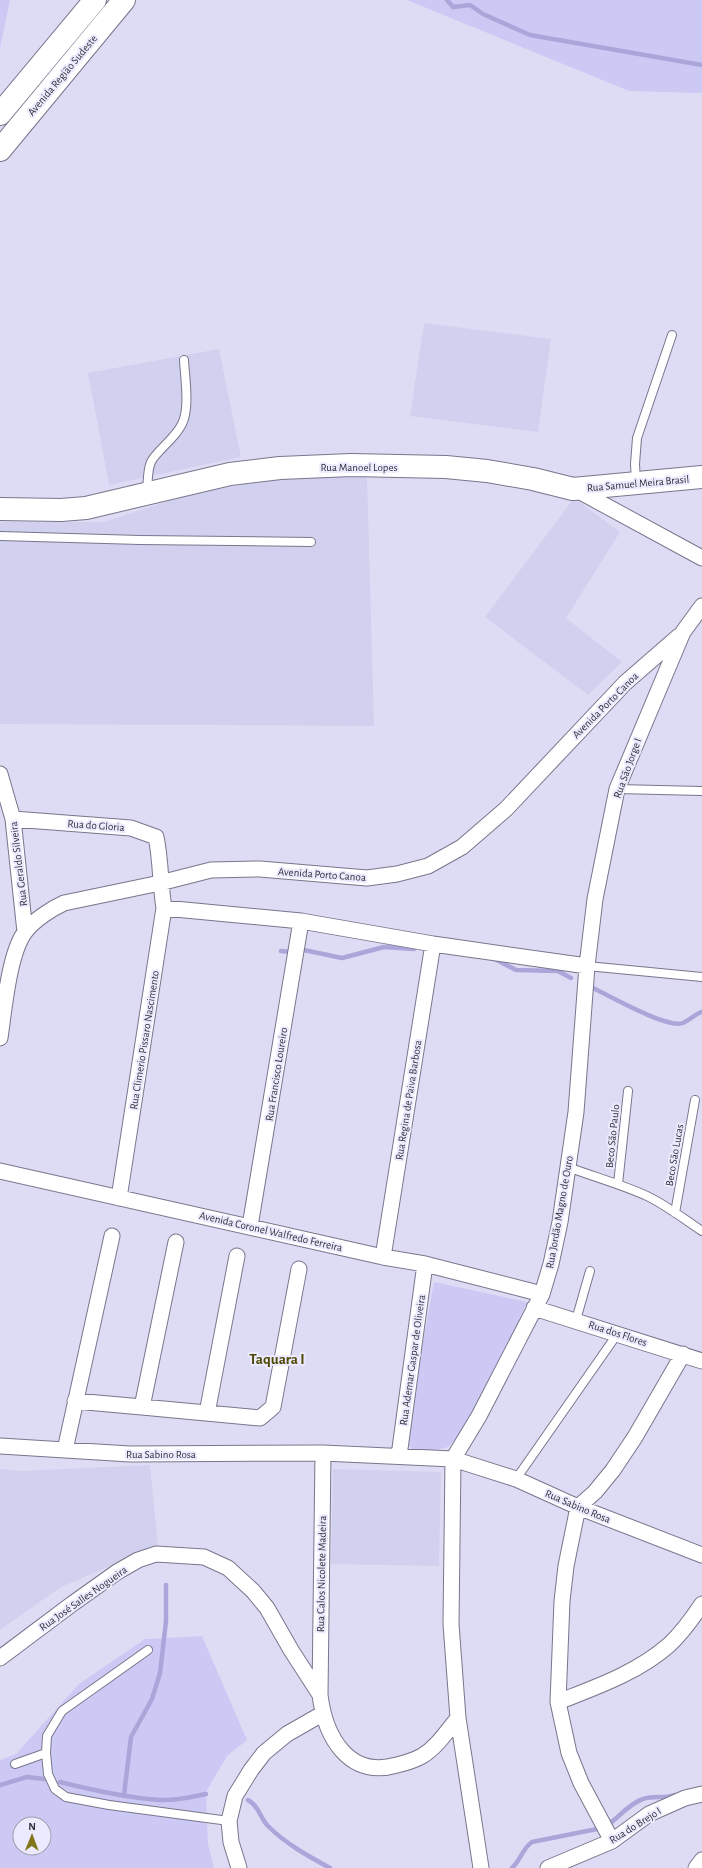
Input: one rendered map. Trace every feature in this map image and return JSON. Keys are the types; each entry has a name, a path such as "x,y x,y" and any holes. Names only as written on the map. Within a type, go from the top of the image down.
{"street":[{"name":"Avenida Região Sudeste","path":"0,114 95,0"},
{"name":"Avenida Região Sudeste","path":"0,150 124,0"},
{"name":"Rua Manoel Lopes","path":"0,508 61,510 86,508 230,474 280,468 351,465 446,468 487,471 533,479 573,489 702,558"},
{"name":"Rua Samuel Meira Brasil","path":"573,489 702,476"},
{"name":"Rua São Jorge I","path":"587,966 595,899 617,789 683,632 702,606"},
{"name":"Avenida Porto Canoa","path":"25,932 52,908 64,903 160,883 211,870 260,869 367,878 397,874 428,866 462,847 506,809 625,683 683,632"},
{"name":"Rua Geraldo Silveira","path":"0,774 13,819 25,932"},
{"name":"Rua do Gloria","path":"13,819 131,828 156,837 160,855 160,883"},
{"name":"Rua Climerio Pissaro Nascimento","path":"119,1198 164,908 160,883"},
{"path":"164,908 301,921 433,944 587,966"},
{"name":"Rua Francisco Loureiro","path":"250,1226 301,921"},
{"path":"0,1038 7,988 13,963 25,932"},
{"name":"Rua Regina de Paiva Barbosa","path":"383,1257 433,944"},
{"name":"Rua Jordão Magno de Ouro","path":"453,1459 486,1402 542,1294 555,1244 576,1112 587,966"},
{"name":"Avenida Coronel Walfredo Ferreira","path":"0,1171 383,1257 425,1264 542,1294"},
{"path":"65,1450 112,1236"},
{"path":"142,1407 176,1242"},
{"path":"207,1413 237,1256"},
{"name":"Rua Ademar Gaspar de Oliveira","path":"398,1456 425,1264"},
{"path":"75,1402 260,1418 273,1407 299,1269"},
{"name":"Rua dos Flores","path":"534,1308 618,1333 702,1361"},
{"path":"612,1841 581,1783 569,1753 558,1702 565,1573 578,1507 595,1492 613,1470 635,1437 683,1354"},
{"name":"Rua Sabino Rosa","path":"0,1446 130,1454 323,1453 453,1459 516,1479 578,1507 702,1555"},
{"name":"Rua Calos Nicolete Madeira","path":"323,1453 320,1695 322,1714 327,1728 348,1758 364,1767 385,1768 406,1763 423,1756 439,1741 458,1718"},
{"path":"453,1459 450,1624 458,1718 481,1868"},
{"name":"Rua José Salles Nogueira","path":"0,1658 117,1572 138,1560 156,1554 204,1557 228,1568 263,1602 320,1695"},
{"path":"558,1702 615,1679 645,1663 669,1645 686,1627 702,1604"},
{"path":"239,1868 231,1842 228,1821 235,1796 251,1770 264,1753 287,1734 322,1714"},
{"name":"Rua do Brejo I","path":"548,1868 612,1841 649,1814 685,1798 702,1794"},
{"path":"696,1868 702,1860"}],"lane":[{"path":"637,483 635,464 637,438 672,335"},
{"path":"147,493 149,468 152,461 174,437 183,422 186,408 184,360"},
{"path":"0,536 140,540 311,542"},
{"path":"617,789 702,791"},
{"path":"587,966 702,977"},
{"name":"Beco São Paulo","path":"618,1184 628,1091"},
{"name":"Beco São Lucas","path":"675,1213 695,1100"},
{"path":"568,1167 602,1180 618,1184 649,1197 702,1231"},
{"path":"576,1320 590,1271"},
{"path":"516,1479 618,1333"},
{"path":"148,1650 62,1711 47,1736 46,1753 48,1774 55,1789 66,1797 109,1805 228,1821"},
{"path":"15,1764 46,1753"}],"shaded area":[{"path":"0,0 10,0 0,48"},
{"path":"407,0 702,0 702,93 629,91"},
{"path":"424,323 551,339 538,432 410,416"},
{"path":"219,349 241,457 109,485 88,373"},
{"path":"367,475 374,726 0,724 0,522 104,522 193,493 285,478"},
{"path":"574,498 620,532 566,618 622,662 588,695 485,617"},
{"path":"434,1282 527,1302 488,1384 463,1431 448,1447 429,1452 413,1451 405,1439"},
{"path":"150,1465 158,1546 61,1587 0,1630 0,1469 21,1471"},
{"path":"333,1469 441,1472 439,1566 331,1564"},
{"path":"202,1636 247,1740 227,1756 206,1792 208,1844 214,1868 0,1868 0,1760 16,1754 79,1684 145,1639"}],"waterway":[{"path":"447,0 453,7 470,5 483,14 530,35 702,65"},
{"path":"304,950 342,958 384,947 414,949"},
{"path":"281,951 293,952"},
{"path":"491,957 516,970 558,971 571,978"},
{"path":"591,987 651,1016 675,1024 683,1023 702,1012"},
{"path":"124,1795 131,1737 152,1699 160,1673 166,1621 166,1585"},
{"path":"0,1785 27,1777 44,1779"},
{"path":"60,1782 110,1793 160,1800 172,1800 206,1794"},
{"path":"606,1826 638,1801 651,1797 666,1797 674,1795"},
{"path":"248,1800 255,1805 265,1823 282,1838 330,1868"},
{"path":"512,1868 532,1842 602,1828"}],"district":[{"name":"Taquara I","path":"277,1359"}]}
